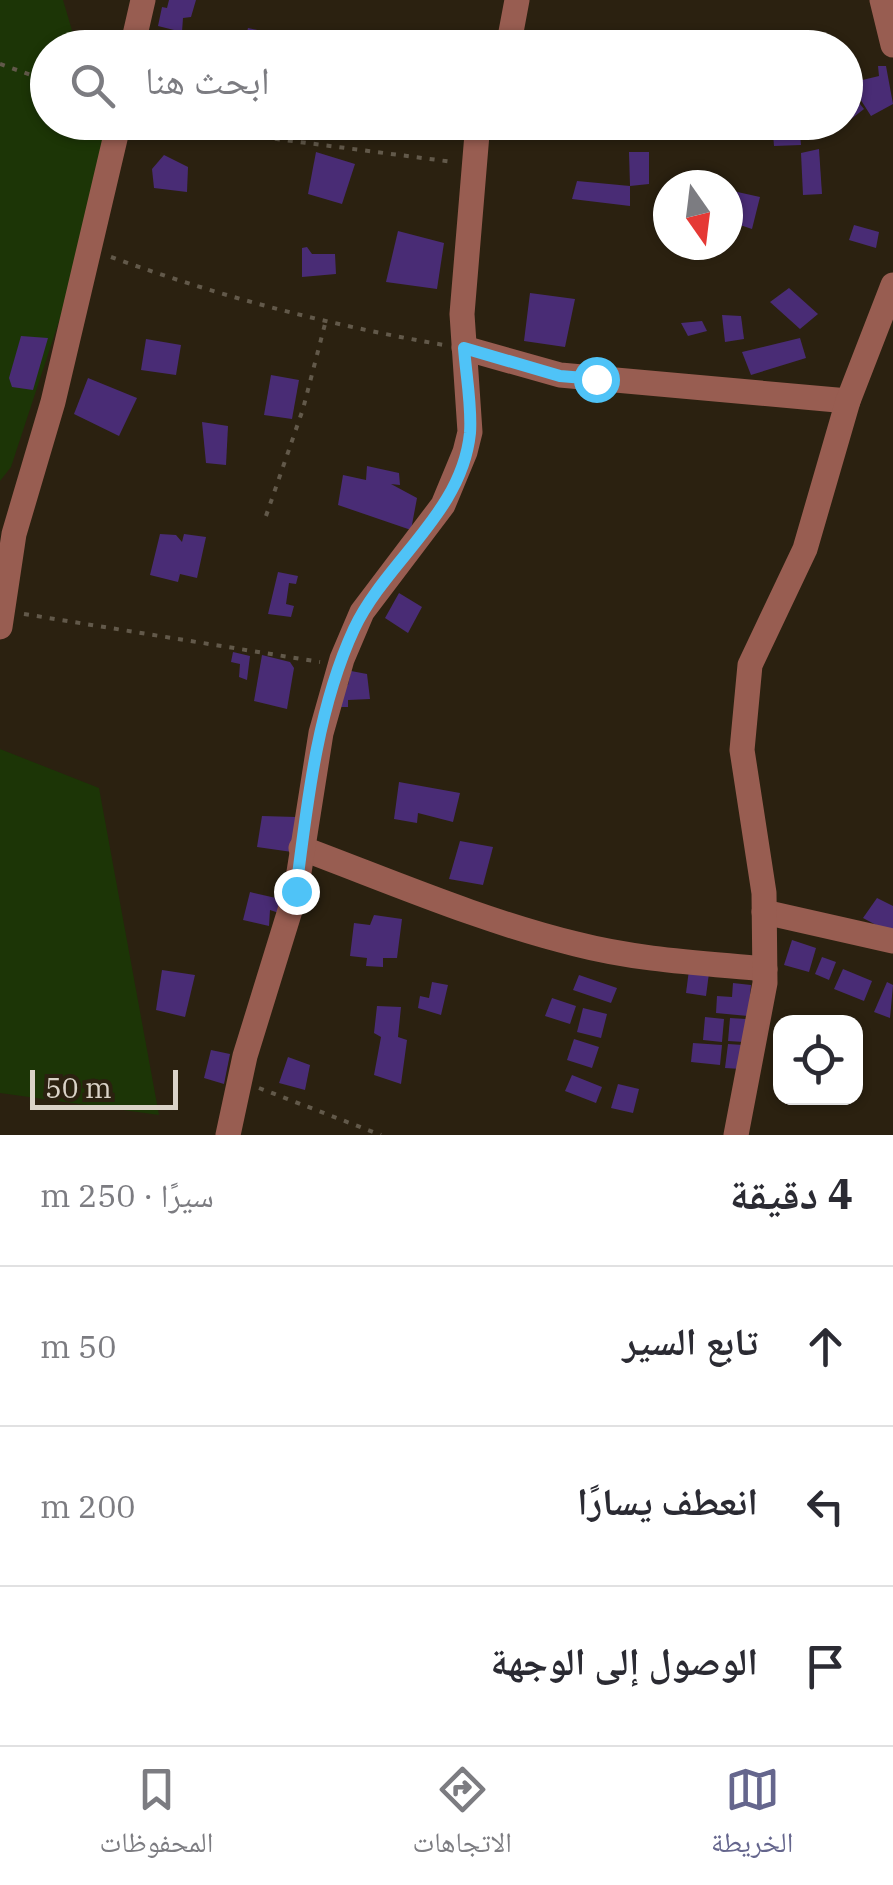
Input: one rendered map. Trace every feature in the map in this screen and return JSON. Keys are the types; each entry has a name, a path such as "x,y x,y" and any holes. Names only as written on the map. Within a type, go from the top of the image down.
{"street":[{"path":"136,30 143,0"},
{"path":"511,30 517,0"},
{"path":"882,0 893,45"},
{"path":"1,618 14,534 53,402 115,140"},
{"path":"228,1135 240,1081 285,936 322,734 340,666 362,612 425,531 456,479 470,432 462,314 476,140"},
{"path":"736,1135 765,969 764,912 742,750 750,666 805,549 848,401 886,327 893,285"},
{"path":"464,348 560,376 848,401"},
{"path":"302,848 472,912 576,944 657,960 765,969"},
{"path":"764,912 893,940"}],"path":[{"path":"0,64 30,75"},
{"path":"286,140 473,164"},
{"path":"89,249 193,286 325,324 464,348"},
{"path":"266,516 303,410 325,324"},
{"path":"1,618 340,666"},
{"path":"240,1081 381,1135"}],"green space":[{"path":"0,0 63,0 72,30 30,30 30,140 104,140 111,163 11,467 0,481"},
{"path":"0,749 99,788 159,1115 0,1093"}],"building":[{"path":"169,0 196,0 191,17 183,18 182,30 158,26 162,7 167,8"},
{"path":"878,66 886,66 893,104 871,116 863,103 863,80 879,76"},
{"path":"774,140 801,140 801,145 774,146"},
{"path":"819,149 822,194 803,195 801,153"},
{"path":"316,152 355,164 342,204 308,194"},
{"path":"629,152 649,152 649,184 630,186"},
{"path":"164,155 188,167 187,192 154,188 152,169"},
{"path":"577,181 630,186 630,206 572,199"},
{"path":"743,193 760,197 752,229 743,226"},
{"path":"854,225 879,232 876,248 849,240"},
{"path":"398,231 444,243 437,289 386,282"},
{"path":"307,247 312,254 335,254 336,274 302,277 302,248"},
{"path":"789,288 818,314 800,329 770,302"},
{"path":"530,293 575,299 565,347 524,341"},
{"path":"722,315 741,316 744,339 725,342"},
{"path":"702,321 707,331 688,336 681,323"},
{"path":"21,336 48,338 33,390 12,387 9,378"},
{"path":"800,338 806,358 751,375 742,352"},
{"path":"146,339 181,345 176,375 141,370"},
{"path":"271,375 299,380 292,419 264,415"},
{"path":"88,378 137,398 119,436 74,414"},
{"path":"202,422 228,426 226,465 206,463"},
{"path":"367,466 399,473 400,485 391,484 417,498 411,530 338,505 343,475 366,480"},
{"path":"160,534 176,535 182,542 184,534 206,537 197,578 180,574 178,582 150,575"},
{"path":"278,572 298,576 296,584 289,583 286,604 294,606 291,617 268,614"},
{"path":"399,593 422,607 408,633 385,618"},
{"path":"233,652 250,656 247,680 239,677 240,664 231,662"},
{"path":"262,655 290,662 294,668 287,709 254,701"},
{"path":"351,671 367,674 370,699 348,700 348,707 338,707 338,687 348,685"},
{"path":"399,782 460,793 453,822 418,813 417,823 394,819"},
{"path":"262,816 296,817 292,852 257,847"},
{"path":"460,841 493,847 483,885 449,879"},
{"path":"250,892 289,901 285,915 270,910 269,926 243,920"},
{"path":"877,898 893,906 893,934 863,918"},
{"path":"374,915 402,919 397,958 383,958 383,967 366,966 367,958 350,956 354,923 370,925"},
{"path":"792,940 816,948 809,972 784,965"},
{"path":"822,957 836,962 829,980 815,974"},
{"path":"843,969 872,981 864,1001 834,989"},
{"path":"162,970 195,975 185,1017 156,1010"},
{"path":"689,970 709,973 706,996 686,993"},
{"path":"579,975 617,988 611,1003 573,990"},
{"path":"432,982 448,985 441,1015 418,1008 420,996 429,998"},
{"path":"887,982 893,985 890,1018 874,1012"},
{"path":"733,983 751,985 748,1016 716,1013 717,996 732,997"},
{"path":"552,998 576,1006 570,1024 545,1016"},
{"path":"377,1006 401,1007 398,1037 407,1040 401,1084 374,1075 381,1037 374,1033"},
{"path":"583,1008 607,1014 601,1038 577,1032"},
{"path":"705,1017 724,1019 722,1042 703,1040"},
{"path":"730,1018 746,1019 744,1042 728,1041"},
{"path":"574,1039 599,1047 592,1068 567,1060"},
{"path":"693,1043 722,1045 720,1065 691,1062"},
{"path":"728,1044 743,1045 741,1069 725,1068"},
{"path":"211,1050 230,1054 224,1084 204,1078"},
{"path":"288,1057 310,1065 305,1090 279,1083"},
{"path":"572,1075 602,1087 596,1103 565,1091"},
{"path":"618,1084 639,1089 633,1113 611,1108"}],"route":[{"path":"296,891 322,734 333,685 352,633 362,612 442,505 465,452 470,432 464,348 560,376 596,379"}]}
